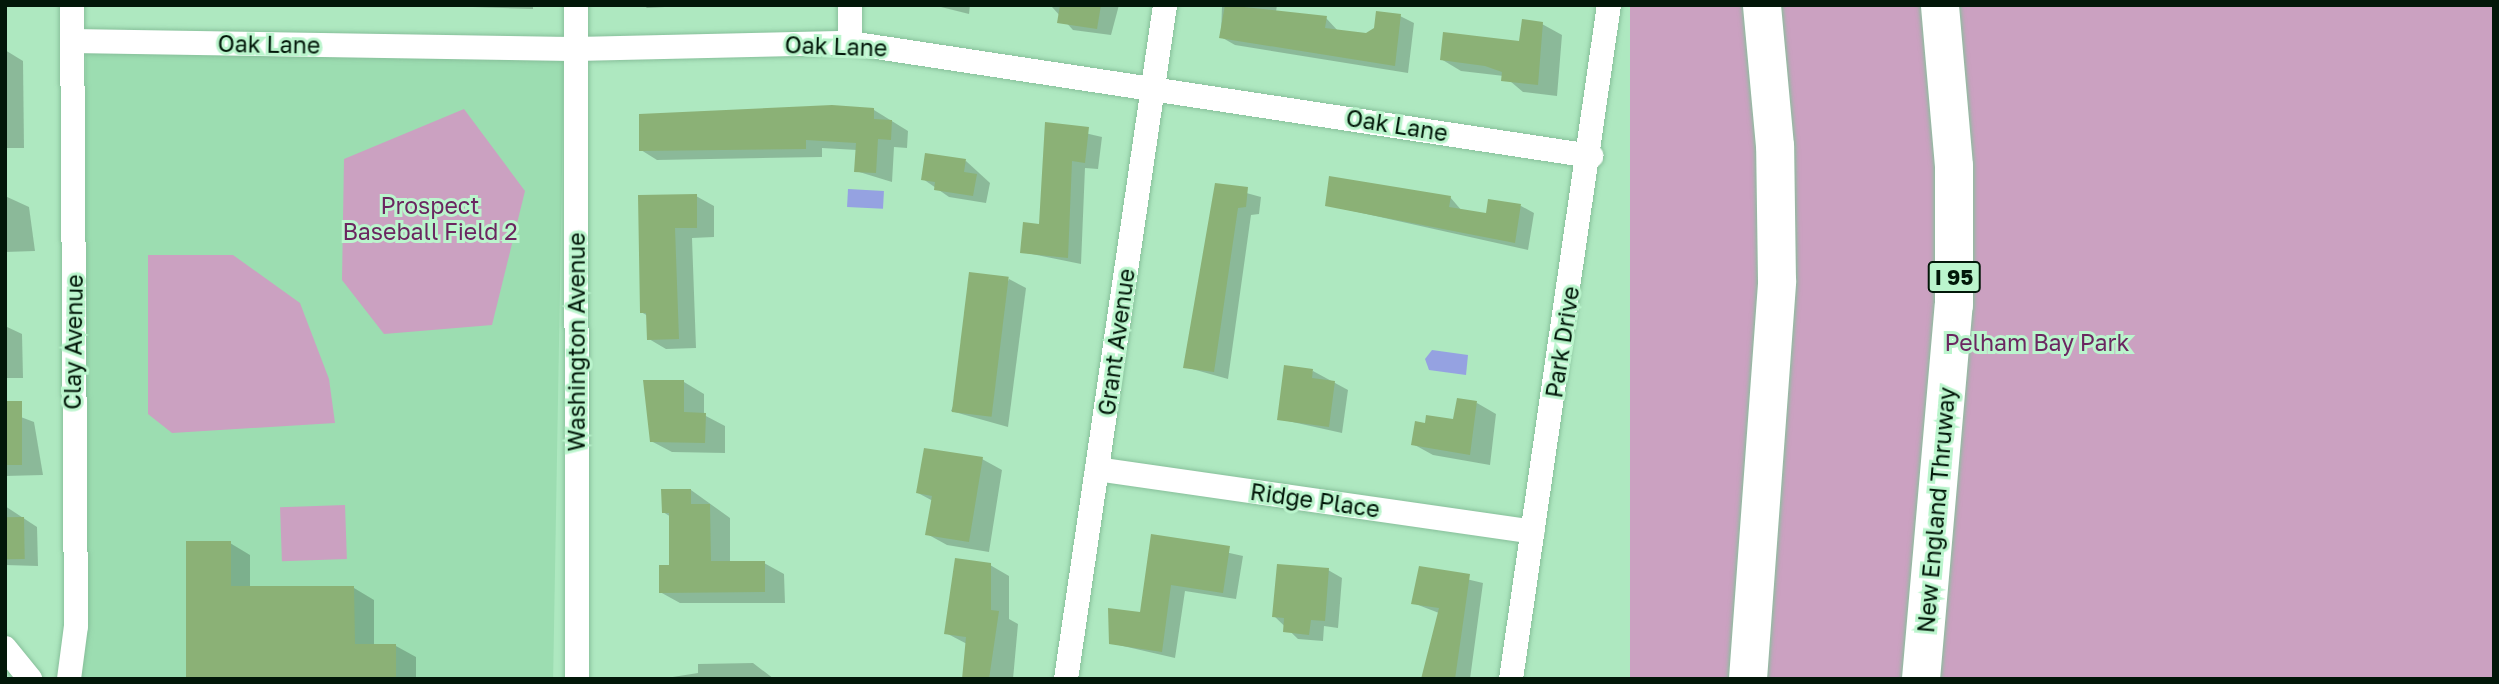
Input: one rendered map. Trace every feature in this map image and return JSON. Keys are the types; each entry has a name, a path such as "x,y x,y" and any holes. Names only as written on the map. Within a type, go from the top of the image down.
{"highway":[{"path":"1748,679 1777,281 1775,146 1762,5"},
{"name":"New England Thruway","path":"1921,679 1954,305 1954,166 1940,5"}],"street":[{"name":"Clay Avenue","path":"68,679 76,626 72,5"},
{"name":"Washington Avenue","path":"576,5 578,679"},
{"path":"850,5 850,43"},
{"name":"Grant Avenue","path":"1066,679 1165,5"},
{"name":"Park Drive","path":"1511,679 1591,156 1609,5"},
{"name":"Oak Lane","path":"72,41 576,49 850,43 1153,86 1591,156"},
{"name":"Ridge Place","path":"1097,469 1532,532"},
{"path":"5,648 30,679"}],"shaded area":[{"path":"86,52 564,60 553,679 75,679"}],"green space":[{"name":"Pelham Bay Park","path":"1630,5 2494,5 2494,679 1630,679"},
{"name":"Prospect Baseball Field 2","path":"464,109 525,191 492,325 384,334 342,280 344,159"},
{"path":"148,255 233,255 300,303 329,379 335,423 172,433 148,414"},
{"path":"345,505 347,559 282,561 280,507"}],"water":[{"path":"848,189 884,191 883,209 847,207"},
{"path":"1432,350 1468,355 1466,375 1429,370 1425,359"}],"building":[{"path":"1060,5 1101,5 1097,29 1057,23"},
{"path":"1225,5 1327,16 1325,28 1366,33 1374,28 1376,11 1401,14 1395,66 1219,38"},
{"path":"1522,19 1543,22 1538,85 1501,81 1502,72 1485,66 1440,60 1443,32 1519,41"},
{"path":"832,105 874,108 874,119 892,120 891,140 878,139 876,173 854,172 856,143 806,140 806,149 639,151 639,114"},
{"path":"1045,122 1089,127 1085,163 1072,161 1068,258 1020,253 1023,222 1039,224"},
{"path":"925,153 966,159 964,172 977,174 973,196 934,190 935,182 921,180"},
{"path":"1329,176 1451,196 1449,207 1486,213 1488,199 1521,204 1515,243 1325,206"},
{"path":"1215,183 1248,187 1246,207 1238,208 1214,372 1183,368"},
{"path":"697,194 697,228 675,228 679,339 647,340 646,313 640,313 638,195"},
{"path":"969,272 1009,277 992,417 952,412"},
{"path":"1284,365 1313,369 1312,378 1335,381 1329,427 1277,420"},
{"path":"643,380 684,380 684,412 706,413 705,443 650,442"},
{"path":"1457,398 1477,401 1470,455 1411,445 1415,421 1425,423 1426,415 1453,419"},
{"path":"5,401 22,401 22,465 5,465"},
{"path":"924,448 983,457 969,542 925,535 932,496 916,493"},
{"path":"661,489 691,489 691,504 710,504 711,561 765,561 765,592 659,593 659,565 669,565 669,513 662,513"},
{"path":"5,517 24,517 25,559 6,559"},
{"path":"1151,534 1230,546 1223,593 1171,585 1162,652 1109,644 1108,608 1140,612"},
{"path":"186,541 231,541 231,586 354,586 355,644 396,644 396,679 186,679"},
{"path":"955,558 991,563 991,610 999,611 989,679 962,679 966,637 944,634"},
{"path":"1277,564 1329,568 1325,621 1311,620 1309,635 1283,632 1284,618 1272,617"},
{"path":"1419,566 1470,574 1455,679 1421,679 1439,608 1411,604"}]}
